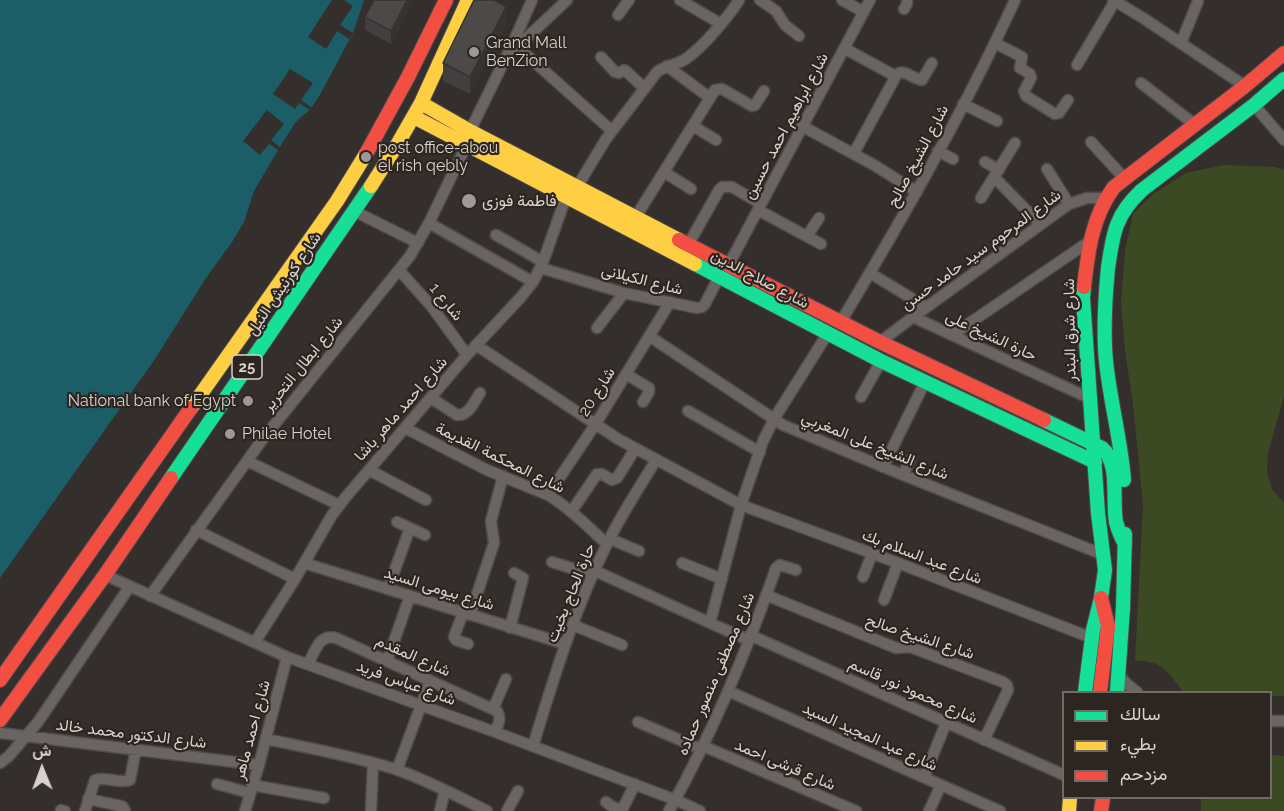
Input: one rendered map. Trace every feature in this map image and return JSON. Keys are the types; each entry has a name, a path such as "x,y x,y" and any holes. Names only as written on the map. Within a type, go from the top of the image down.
{"main road":[{"name":"شارع كورنيش النيل","path":"0,680 337,201 366,153 446,0"},
{"name":"شارع كورنيش النيل","path":"0,720 105,575 397,145 421,103 468,0"},
{"path":"414,117 413,95 429,55 429,35"},
{"name":"شارع شرق البندر","path":"1085,691 1092,638 1105,570 1098,513 1083,298 1090,241 1100,210 1114,187 1284,53"},
{"path":"1118,691 1125,544 1122,454 1106,360 1105,332 1108,268 1115,230 1123,211 1142,190 1254,105 1284,79"},
{"name":"شارع صلاح الدين","path":"421,103 468,138 566,197 840,323 1093,444"},
{"name":"شارع صلاح الدين","path":"414,117 468,138 577,187 688,245 724,271 828,333 881,361 1095,462"},
{"path":"1093,444 1102,448 1111,458 1116,520 1125,544"},
{"path":"1100,691 1108,626 1101,598"}],"street":[{"name":"شارع ابطال التحرير","path":"150,596 279,418 399,270 418,243 515,45 532,0"},
{"path":"567,0 515,45 612,131"},
{"path":"618,15 629,0"},
{"path":"680,0 721,24"},
{"path":"577,187 612,131 657,72 693,54 740,0"},
{"path":"760,0 773,8 785,26 799,36"},
{"path":"842,0 864,12"},
{"name":"شارع ابراهيم احمد حسين","path":"724,271 870,0"},
{"name":"شارع الشيخ صالح","path":"840,323 939,151 1015,0"},
{"path":"1077,65 1114,1 1132,5 1181,44 1245,86"},
{"path":"1181,44 1198,1"},
{"path":"995,43 1022,57 1020,68 1031,76 1024,91 1026,96 1055,114 1059,113 1068,100"},
{"path":"844,48 895,76"},
{"path":"601,57 615,72 627,71 644,88"},
{"path":"854,153 895,76 902,72 922,80 932,63"},
{"path":"667,66 710,98"},
{"path":"1140,83 1194,124"},
{"path":"636,218 715,90 722,89 752,106 756,105 764,91"},
{"path":"963,104 997,121"},
{"path":"1254,105 1284,140"},
{"path":"693,126 716,140"},
{"path":"802,126 854,153 916,192"},
{"path":"1091,142 1124,178"},
{"path":"981,198 1015,143"},
{"path":"939,151 953,159"},
{"path":"986,162 1040,224"},
{"path":"1047,169 1069,204"},
{"path":"664,172 691,189"},
{"path":"688,245 719,190 727,186 821,244"},
{"name":"شارع احمد ماهر باشا","path":"255,642 339,505 467,355 533,282 542,265 566,197"},
{"name":"شارع المرحوم سيد حامد حسن","path":"880,342 1069,204 1087,198 1106,198"},
{"path":"354,211 418,243"},
{"path":"807,236 819,218"},
{"path":"429,223 533,282"},
{"name":"شارع الكيلانى","path":"496,235 542,265 624,293 697,308 705,304 724,271"},
{"path":"952,335 1090,241"},
{"name":"شارع 1","path":"399,270 432,307 467,355"},
{"name":"حارة الشيخ على","path":"870,273 926,307"},
{"path":"597,328 624,293"},
{"name":"شارع 20","path":"548,495 595,425 670,302"},
{"name":"حارة الشيخ على","path":"913,316 1089,398"},
{"path":"710,623 741,505 768,430 828,333"},
{"name":"شارع الشيخ على المغربي","path":"649,336 789,428 1104,555"},
{"path":"477,345 595,425 635,449 741,505"},
{"path":"861,397 881,361"},
{"path":"626,374 649,388 643,402"},
{"path":"883,467 925,381"},
{"path":"431,398 460,416 466,414 480,393"},
{"path":"688,411 760,452"},
{"name":"شارع المحكمة القديمة","path":"405,428 487,470 548,495 608,541 639,551"},
{"path":"571,512 597,474 602,474 612,480 617,478 635,449"},
{"name":"حارة الحاج بخيت","path":"533,746 565,644 594,573 608,541 656,460"},
{"path":"903,475 910,460"},
{"path":"247,461 339,505"},
{"path":"369,470 426,500"},
{"path":"468,644 454,637 467,614 494,543 491,522 503,476"},
{"name":"شارع عبد السلام بك","path":"741,505 1092,638"},
{"path":"397,522 424,535"},
{"path":"388,589 411,528"},
{"path":"196,531 295,579"},
{"path":"863,577 872,554"},
{"name":"شارع محمود نور قاسم","path":"552,562 594,573 710,623 749,637 1062,774"},
{"name":"شارع بيومى السيد","path":"304,563 565,644"},
{"path":"682,563 722,579"},
{"path":"884,600 898,563"},
{"name":"شارع مصطفى منصور حماده","path":"669,811 702,748 728,691 777,566 782,565 796,570"},
{"path":"510,627 523,578 514,573"},
{"name":"شارع عباس فريد","path":"105,575 287,657 635,784 700,811"},
{"path":"0,764 38,722 130,586"},
{"path":"387,661 410,596"},
{"name":"شارع الشيخ صالح","path":"766,596 897,648 910,647 1004,682 1008,690 984,740"},
{"path":"573,625 622,645"},
{"name":"شارع المقدم","path":"308,664 322,640 331,637 494,709"},
{"name":"شارع احمد ماهر","path":"245,811 287,657"},
{"path":"1118,674 1135,691"},
{"path":"495,732 500,716 494,709 506,679"},
{"path":"397,770 430,681"},
{"name":"شارع عبد المجيد السيد","path":"728,691 1000,811"},
{"name":"شارع قرشى احمد","path":"638,722 856,811"},
{"path":"924,777 946,723"},
{"name":"شارع الدكتور محمد خالد","path":"0,733 259,765"},
{"path":"266,739 397,770 487,811"},
{"path":"85,811 93,783 98,778 125,782 130,780 136,749"},
{"path":"371,811 374,763"},
{"path":"217,784 324,798"},
{"path":"606,802 616,809 621,809 635,784"},
{"path":"929,811 941,785"},
{"path":"440,811 445,790"},
{"path":"507,811 518,791"},
{"path":"88,799 121,806 125,811"}],"green space":[{"path":"1224,165 1275,167 1284,170 1284,396 1268,453 1267,472 1272,489 1284,503 1284,696 1272,696 1272,691 1182,691 1169,674 1158,665 1152,662 1135,661 1143,505 1121,301 1125,251 1133,214 1153,194 1186,173"},
{"path":"1272,755 1284,756 1284,811 1201,811 1201,799 1272,799"}],"water":[{"path":"0,0 364,0 353,33 321,93 310,110 295,123 278,150 254,191 244,222 232,242 206,278 155,359 0,578"}],"pier":[{"path":"332,0 344,0 353,6 340,25 353,33 349,39 337,31 326,49 308,37"},
{"path":"290,69 313,83 301,100 312,108 310,110 299,103 295,109 273,94"},
{"path":"267,110 284,124 271,140 280,147 278,150 269,144 260,155 243,141"}],"building":[{"path":"374,0 407,0 391,31 365,17"},
{"name":"Grand Mall BenZion","path":"474,0 494,0 506,7 470,77 443,63"}],"traffic: fast":[{"path":"1124,480 1108,376 1105,338 1108,268 1117,226 1126,208 1142,190 1254,105 1284,79"},
{"path":"171,478 371,186"},
{"path":"695,264 881,361 1095,462"},
{"path":"1084,287 1098,513 1105,570 1093,630 1085,691"},
{"path":"1044,420 1102,448 1108,455 1113,472 1116,522 1125,544"},
{"path":"1117,691 1125,534"}],"traffic: slow":[{"path":"371,186 421,103 468,0"},
{"path":"421,103 679,240"},
{"path":"414,117 695,264"},
{"path":"191,408 337,201 366,154"},
{"path":"1069,811 1070,799"}],"traffic: jam":[{"path":"366,154 446,0"},
{"path":"1084,287 1089,247 1096,222 1114,187 1284,53"},
{"path":"679,240 880,342 1044,420"},
{"path":"0,680 191,408"},
{"path":"0,720 105,575 171,478"},
{"path":"1100,691 1108,626 1101,598"},
{"path":"1101,811 1103,799"}],"place":[{"name":"Grand Mall BenZion","path":"474,52"},
{"name":"post office-abou el rish qebly","path":"366,157"},
{"name":"فاطمة فوزى","path":"469,201"},
{"name":"National bank of Egypt","path":"248,401"},
{"name":"Philae Hotel","path":"230,434"}]}
